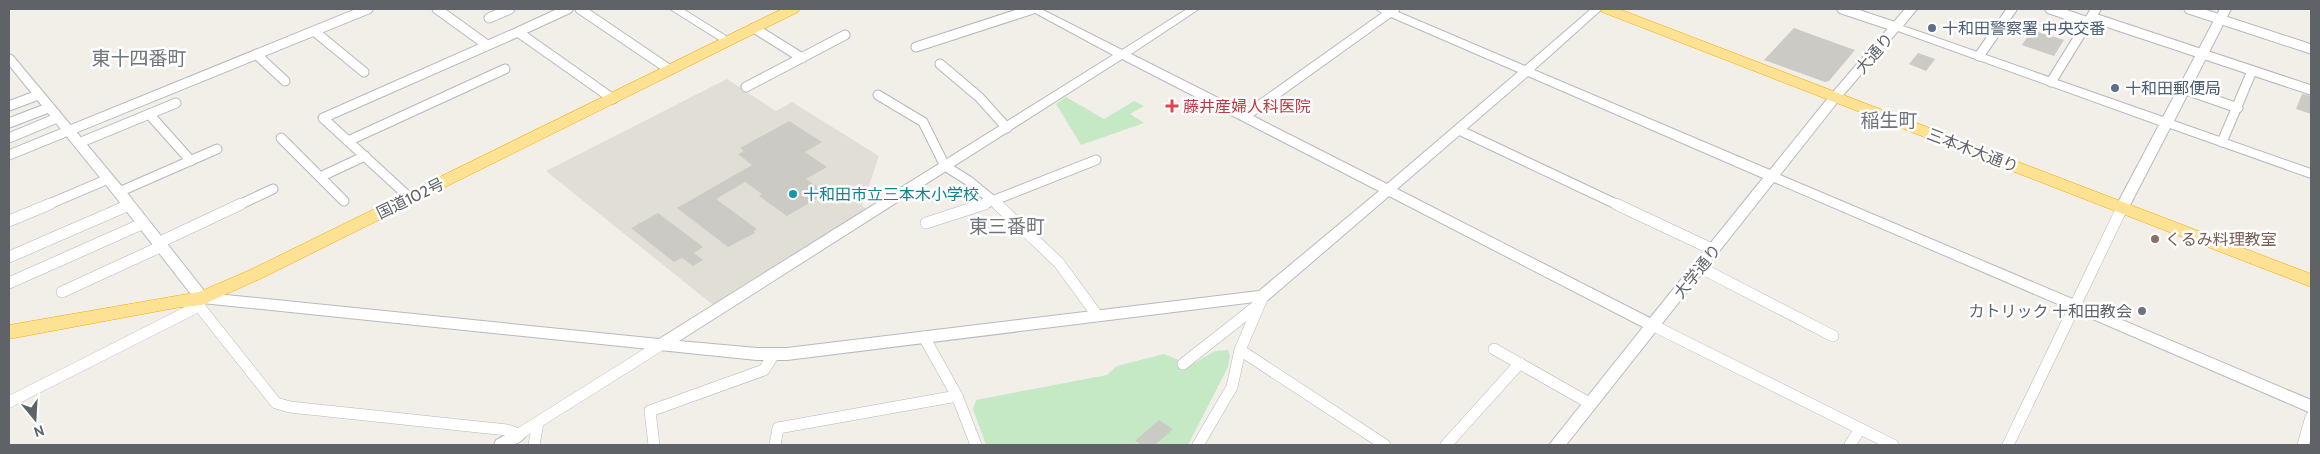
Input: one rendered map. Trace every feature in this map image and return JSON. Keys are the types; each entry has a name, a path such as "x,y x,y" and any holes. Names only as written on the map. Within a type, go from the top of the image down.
{"highway":[{"name":"国道102号","path":"9,332 174,301 201,302 793,9"},
{"name":"三本木大通り","path":"1608,9 2311,281"}],"street":[{"path":"9,155 368,9"},
{"path":"437,9 487,45"},
{"path":"489,18 510,9"},
{"path":"410,198 323,118 568,9"},
{"path":"580,9 670,70"},
{"path":"676,9 728,41"},
{"path":"916,47 1033,9 1652,325 1893,445"},
{"path":"502,445 1194,9"},
{"path":"1183,364 1262,299 1598,9"},
{"path":"1842,9 2311,174"},
{"name":"大通り","path":"1836,96 1911,9"},
{"path":"1979,56 2012,9"},
{"path":"2050,9 2090,19 2311,90"},
{"path":"2051,82 2096,9"},
{"path":"2189,9 2224,14 2311,48"},
{"path":"1244,117 1389,10 1526,71 2311,407"},
{"path":"2008,445 2077,306 2122,208 2224,14"},
{"path":"754,28 802,58"},
{"path":"314,31 364,72"},
{"path":"518,32 613,98"},
{"path":"746,87 845,35"},
{"path":"256,54 285,82"},
{"path":"9,58 161,244 201,302 276,402 290,407 506,430 520,434"},
{"path":"940,64 979,97 1007,128"},
{"path":"348,141 505,69"},
{"path":"2222,142 2238,108 2252,71"},
{"path":"2183,89 2238,108"},
{"path":"9,106 38,94"},
{"path":"878,95 923,122 945,166 969,181 994,201 1060,263 1097,315"},
{"name":"大学通り","path":"1557,445 1836,96"},
{"path":"79,143 176,103"},
{"path":"9,123 48,108"},
{"path":"149,114 191,161"},
{"path":"9,138 57,118"},
{"path":"1459,130 1714,250"},
{"path":"281,138 344,201"},
{"path":"119,192 218,150"},
{"path":"320,177 365,156"},
{"path":"926,223 994,201 1096,160"},
{"path":"9,221 108,179"},
{"path":"62,292 273,189"},
{"path":"9,257 129,205"},
{"path":"9,283 144,223"},
{"path":"1699,267 1833,336"},
{"path":"9,402 201,302 774,354 1097,315 1262,299"},
{"path":"1198,445 1232,388 1240,350 1262,299"},
{"path":"924,337 957,396 976,445"},
{"path":"1494,349 1591,404"},
{"path":"1240,350 1386,445"},
{"path":"654,445 650,411 764,370 774,354"},
{"path":"1446,445 1520,363"},
{"path":"775,445 778,428 957,396"},
{"path":"2304,445 2311,417"},
{"path":"534,445 538,423"},
{"path":"1850,445 1860,429"}],"shaded area":[{"name":"十和田市立三本木小学校","path":"727,79 776,111 792,102 879,156 862,206 867,209 713,305 546,171"}],"green space":[{"path":"1066,97 1104,119 1134,101 1144,106 1130,114 1144,123 1081,145 1056,104"},
{"path":"1228,350 1230,356 1228,367 1188,445 986,445 973,409 976,400 1107,375 1117,366 1164,354 1191,365 1215,351"}],"building":[{"path":"1794,28 1855,50 1829,81 1825,82 1764,60"},
{"path":"2032,30 2064,40 2054,56 2022,45"},
{"path":"1918,53 1935,59 1926,71 1909,64"},
{"path":"2302,94 2311,96 2311,114 2296,109"},
{"name":"十和田市立三本木小学校","path":"789,121 822,142 805,152 827,167 806,179 826,193 787,216 759,196 762,194 745,182 716,199 757,229 754,231 755,233 728,247 677,208 752,165 738,154 744,151 740,148"},
{"path":"658,213 703,247 694,253 703,260 693,266 682,258 674,262 631,228"},
{"path":"1159,420 1173,429 1155,445 1142,445 1135,441"}],"place":[{"name":"十和田警察署 中央交番","path":"1932,28"},
{"name":"十和田郵便局","path":"2115,88"},
{"name":"藤井産婦人科医院","path":"1172,106"},
{"name":"十和田市立三本木小学校","path":"793,194"},
{"name":"くるみ料理教室","path":"2155,239"},
{"name":"カトリック 十和田教会","path":"2142,311"}],"district":[{"name":"東十四番町","path":"139,58"},
{"name":"稲生町","path":"1889,120"},
{"name":"東三番町","path":"1007,226"}]}
